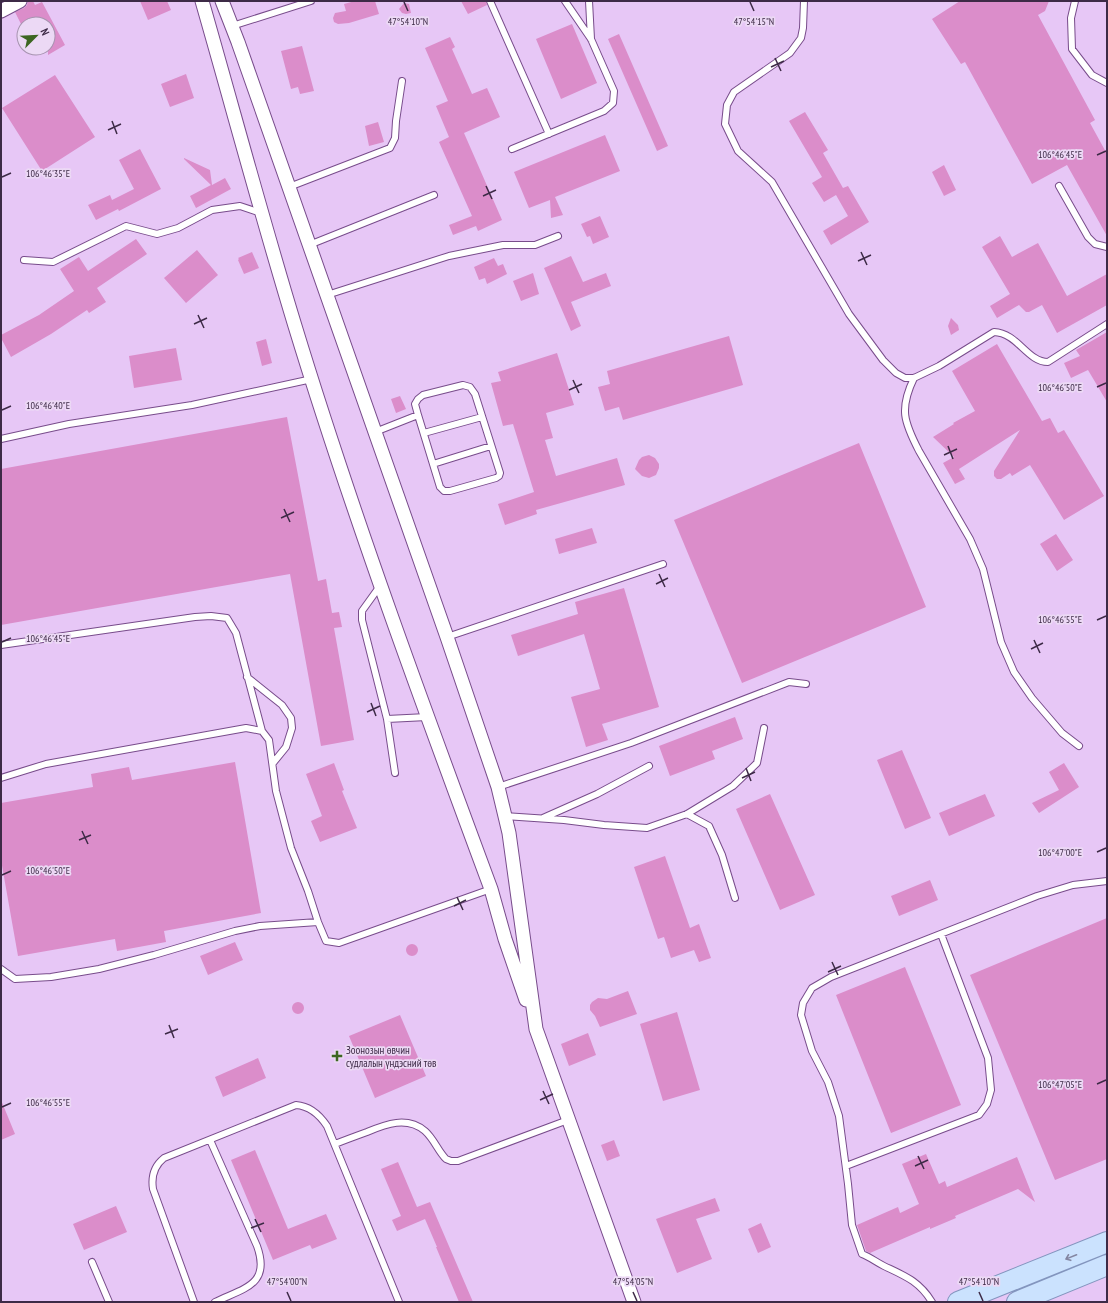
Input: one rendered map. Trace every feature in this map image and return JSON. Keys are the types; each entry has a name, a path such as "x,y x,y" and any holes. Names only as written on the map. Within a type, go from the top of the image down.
{"main road":[{"path":"958,1302 1107,1242"},
{"path":"1018,1302 1107,1265"}],"street":[{"path":"1,11 20,1"},
{"path":"202,1 295,325 380,586 491,889 536,1029 634,1302"},
{"path":"222,1 327,295 498,787 509,833 536,1029"}],"lane":[{"path":"232,26 312,1"},
{"path":"490,1 549,134"},
{"path":"512,149 604,111 613,103 614,91 591,39 565,1"},
{"path":"589,1 591,39"},
{"path":"804,1 801,38 790,52 734,92 727,105 724,124 738,150 772,182 849,314 896,373 905,378 914,378 939,366 994,332 1002,332 1010,336 1036,359 1042,362 1048,362 1107,324"},
{"path":"1075,1 1071,18 1072,49 1092,75 1107,83"},
{"path":"289,187 390,148 395,138 402,81"},
{"path":"1059,186 1088,237 1095,244 1107,247"},
{"path":"309,245 434,195"},
{"path":"24,260 53,262 126,226 157,234 178,228 212,210 240,206 263,213"},
{"path":"327,295 449,256 503,245 535,245 558,236"},
{"path":"914,378 908,390 904,409 909,431 919,452 970,539 983,569 1002,642 1014,672 1032,698 1062,733 1079,746"},
{"path":"1,439 69,424 192,405 312,379"},
{"path":"463,385 470,387 475,394 482,417 500,473 496,478 450,491 444,491 440,486 415,404 418,399 423,396 463,385"},
{"path":"375,432 418,415"},
{"path":"424,433 482,417"},
{"path":"433,464 491,446"},
{"path":"447,637 663,564"},
{"path":"380,586 362,611 362,620 387,719 395,773"},
{"path":"1,645 211,616 227,618 236,633 262,731 269,740 276,791 291,848 326,940 338,943 491,889"},
{"path":"247,677 282,705 290,718 292,728 286,747 273,763"},
{"path":"498,787 631,743 789,682 806,684"},
{"path":"387,719 427,716"},
{"path":"1,778 46,764 246,728 262,731"},
{"path":"505,816 647,828 687,814 733,786 757,763 764,728"},
{"path":"542,819 597,794 649,766"},
{"path":"687,814 709,826 722,855 735,898"},
{"path":"932,1302 913,1280 862,1254 852,1225 839,1116 828,1082 812,1051 801,1015 803,1003 812,988 831,977 1037,896 1073,885 1107,881"},
{"path":"1,969 15,979 51,977 99,969 154,955 236,931 260,926 318,922"},
{"path":"846,1166 979,1115 988,1104 991,1090 988,1058 941,934"},
{"path":"194,1302 153,1189 152,1176 155,1168 164,1158 296,1105 307,1107 319,1115 327,1126 399,1302"},
{"path":"335,1144 383,1126 398,1122 405,1122 426,1132 446,1158 458,1161 568,1120"},
{"path":"210,1140 257,1246 262,1262 260,1271 254,1283 215,1302"},
{"path":"92,1262 109,1302"}],"shaded area":[{"path":"1,1 1107,1 1107,1302 1,1302"}],"building":[{"path":"28,1 33,1 35,5 42,2 49,16 17,16 15,12 27,5"},
{"path":"140,1 167,1 171,10 148,20"},
{"path":"355,1 375,1 379,14 349,23 338,24 334,22 333,18 335,13 346,11 344,4"},
{"path":"461,1 486,1 487,5 468,14"},
{"path":"960,1 1049,1 1045,11 1038,15 1095,120 1090,123 1107,154 1107,236 1067,165 1032,184 965,62 961,64 932,19"},
{"path":"404,3 409,4 411,13 402,13 399,9"},
{"path":"572,24 597,83 561,99 536,39"},
{"path":"56,28 65,45 56,50"},
{"path":"619,34 668,146 657,151 608,39"},
{"path":"450,37 455,47 452,49 472,94 487,88 500,117 464,133 502,220 478,231 476,226 453,235 449,225 472,216 439,142 449,137 436,106 448,101 425,48"},
{"path":"302,46 314,91 300,94 298,87 291,89 281,51"},
{"path":"186,74 194,98 170,107 161,84"},
{"path":"55,75 95,137 42,171 2,108"},
{"path":"805,112 828,150 823,153 843,188 848,186 869,222 831,245 823,231 848,216 836,195 824,202 812,183 822,177 789,121"},
{"path":"378,122 384,142 369,146 365,126"},
{"path":"605,135 620,171 555,197 563,215 551,218 550,200 529,208 514,172"},
{"path":"140,149 161,189 119,211 118,209 96,220 88,205 110,195 112,200 134,189 119,160"},
{"path":"184,158 210,170 212,185 225,178 231,189 196,208 190,196 211,185"},
{"path":"944,165 956,190 944,196 932,172"},
{"path":"600,216 609,237 593,244 590,236 587,237 581,224"},
{"path":"1000,236 1012,257 1038,243 1067,296 1107,274 1107,305 1057,333 1042,305 1029,312 1026,312 1019,305 997,318 990,306 1010,294 982,247"},
{"path":"136,239 147,254 97,288 106,302 89,313 87,310 51,334 11,357 1,338 1,335 39,315 74,291 60,269 79,257 88,271"},
{"path":"197,250 218,275 186,303 164,278"},
{"path":"252,252 259,268 244,274 238,258"},
{"path":"571,256 583,282 606,273 611,286 571,302 581,326 571,331 544,268"},
{"path":"494,258 498,266 503,264 507,274 487,284 485,278 479,280 474,267"},
{"path":"533,273 539,294 521,301 513,281"},
{"path":"951,318 958,325 959,330 951,335 948,326"},
{"path":"1107,332 1107,402 1088,370 1071,378 1064,363 1080,356 1076,350"},
{"path":"729,336 743,385 623,420 619,407 605,411 598,387 610,384 607,371"},
{"path":"266,339 272,363 262,366 256,342"},
{"path":"997,344 1042,421 1050,418 1058,433 1064,430 1104,496 1064,520 1030,465 1012,476 1010,473 1001,479 997,479 994,476 994,471 1020,430 959,469 965,479 955,484 943,463 954,457 933,437 954,424 953,423 975,411 952,371"},
{"path":"176,348 182,380 134,388 129,356"},
{"path":"557,353 574,405 546,413 553,438 545,440 556,476 617,458 625,485 536,510 537,514 505,525 498,504 534,492 513,424 503,426 491,383 501,381 498,372"},
{"path":"400,396 406,409 396,413 391,399"},
{"path":"287,417 318,581 326,579 332,613 339,612 342,627 334,628 354,740 321,746 290,574 1,625 1,469"},
{"path":"859,443 926,607 742,683 674,520"},
{"path":"649,455 655,458 659,464 659,468 656,475 649,478 642,476 635,469 642,457"},
{"path":"592,528 597,543 559,554 555,539"},
{"path":"1056,534 1073,560 1057,571 1040,544"},
{"path":"624,588 659,707 602,724 608,740 586,747 571,697 600,689 584,634 518,656 511,635 578,614 575,602"},
{"path":"735,717 743,739 712,751 715,759 670,776 659,746"},
{"path":"902,750 931,818 905,829 877,760"},
{"path":"235,762 261,913 164,931 166,942 117,951 115,939 18,956 1,860 1,803 93,787 91,774 129,767 132,780"},
{"path":"334,763 344,790 342,791 357,828 320,842 311,821 322,816 306,774"},
{"path":"1064,763 1079,787 1039,813 1032,803 1059,790 1049,772"},
{"path":"770,794 815,895 780,910 736,809"},
{"path":"985,794 995,816 949,836 939,813"},
{"path":"665,856 690,928 699,924 711,958 699,962 694,950 671,958 664,937 658,939 634,867"},
{"path":"930,880 938,900 899,916 891,896"},
{"path":"1107,918 1107,1159 1055,1180 970,975"},
{"path":"235,942 243,960 208,975 200,956"},
{"path":"410,944 414,944 418,950 414,956 410,956 406,952 406,948"},
{"path":"905,967 961,1105 891,1133 836,995"},
{"path":"628,991 637,1014 600,1027 595,1016 590,1010 590,1005 592,1002 598,998 607,999"},
{"path":"296,1002 300,1002 304,1008 300,1014 296,1014 292,1010 292,1006"},
{"path":"677,1012 700,1090 663,1101 640,1024"},
{"path":"400,1015 426,1076 375,1098 349,1036"},
{"path":"588,1033 596,1055 569,1066 561,1044"},
{"path":"258,1058 266,1078 223,1097 215,1077"},
{"path":"1,1100 15,1134 1,1140"},
{"path":"614,1140 620,1156 607,1161 601,1145"},
{"path":"255,1150 288,1229 326,1214 337,1239 312,1249 310,1245 273,1260 231,1160"},
{"path":"926,1154 939,1184 945,1181 947,1187 1017,1157 1035,1202 1018,1189 955,1216 956,1218 930,1229 930,1227 870,1253 866,1251 857,1225 898,1207 900,1213 919,1204 902,1164"},
{"path":"398,1162 417,1207 430,1202 473,1302 459,1302 425,1219 397,1231 392,1220 401,1216 381,1169"},
{"path":"715,1198 720,1211 696,1219 712,1259 677,1273 656,1219"},
{"path":"116,1206 127,1232 84,1250 73,1224"},
{"path":"761,1223 771,1247 758,1253 748,1229"}],"place":[{"name":"Зоонозын өвчин судлалын үндэсний төв","path":"337,1056"}]}
